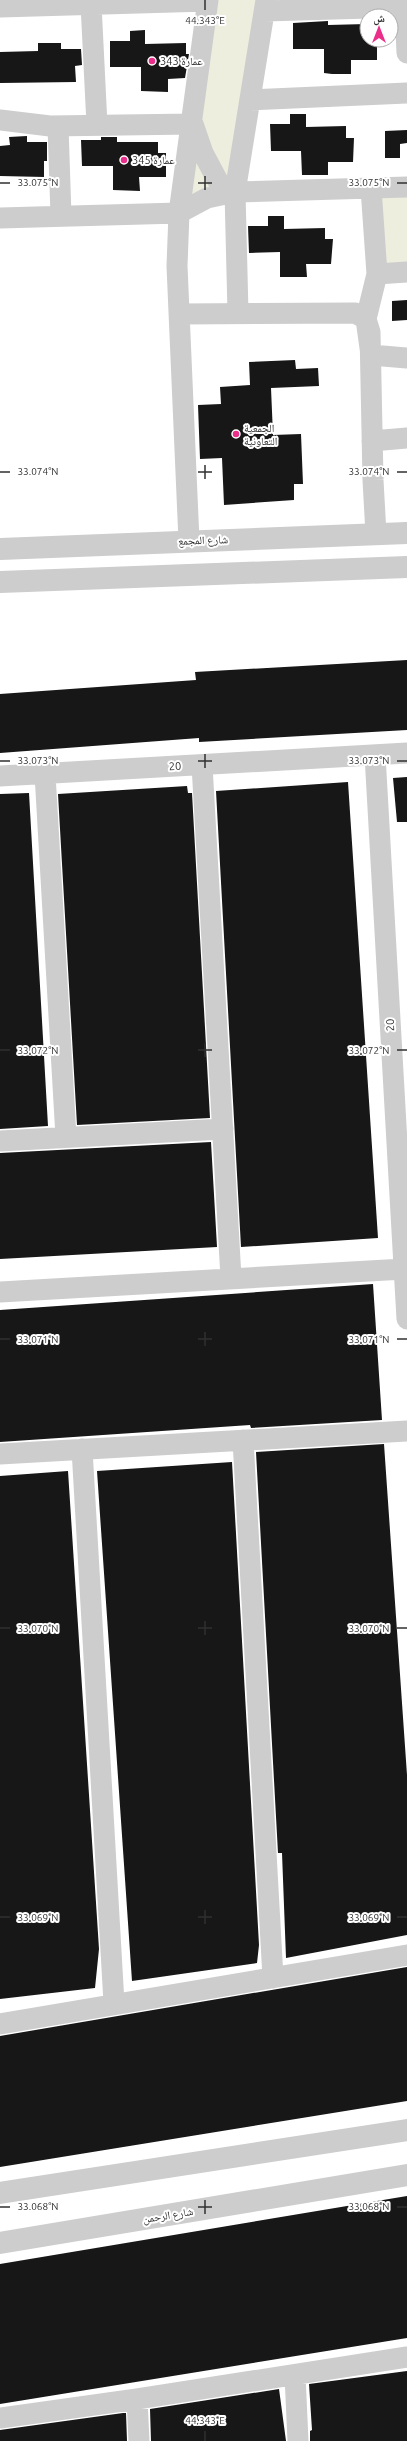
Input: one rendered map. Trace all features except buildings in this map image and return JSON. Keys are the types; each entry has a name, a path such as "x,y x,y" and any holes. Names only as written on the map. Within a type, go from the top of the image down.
{"street":[{"path":"0,6 208,0 193,124 179,213 177,266 189,541"},
{"path":"91,4 97,125"},
{"path":"238,313 235,192 266,6 406,5 407,53"},
{"path":"250,100 407,93"},
{"path":"0,120 58,126 193,124"},
{"path":"193,124 203,153 219,183 235,192"},
{"path":"58,126 61,216"},
{"path":"0,218 179,213 207,198 235,192 407,187"},
{"path":"371,188 377,274 366,319 370,332 372,440 376,534"},
{"path":"377,274 407,272"},
{"path":"179,314 355,313 366,319"},
{"path":"371,355 407,358"},
{"path":"372,440 407,438"},
{"name":"شارع المجمع","path":"0,549 407,533"},
{"path":"230,539 232,574"},
{"path":"0,582 407,567"},
{"name":"20","path":"0,776 407,753"},
{"name":"20","path":"375,755 399,1039 404,1203 404,1269 407,1319"},
{"path":"202,765 231,1278"},
{"path":"45,774 66,1137"},
{"path":"0,1141 223,1129"},
{"path":"0,1292 404,1269"},
{"path":"0,1454 407,1431"},
{"path":"243,1440 273,1978"},
{"path":"82,1449 114,2003"},
{"path":"0,2024 114,2003 407,1955"},
{"path":"0,2193 407,2130"},
{"name":"شارع الرحمن","path":"0,2243 407,2175"},
{"path":"0,2418 137,2399 407,2357"},
{"path":"295,2375 298,2441"},
{"path":"137,2399 139,2441"}],"green space":[{"path":"208,0 407,0 265,11 235,192 179,213"},
{"path":"407,187 407,272 377,274 371,188"}],"place":[{"name":"عمارة 343","path":"152,61"},
{"name":"عمارة 345","path":"124,160"},
{"name":"الجمعية التعاونية","path":"236,434"}]}
